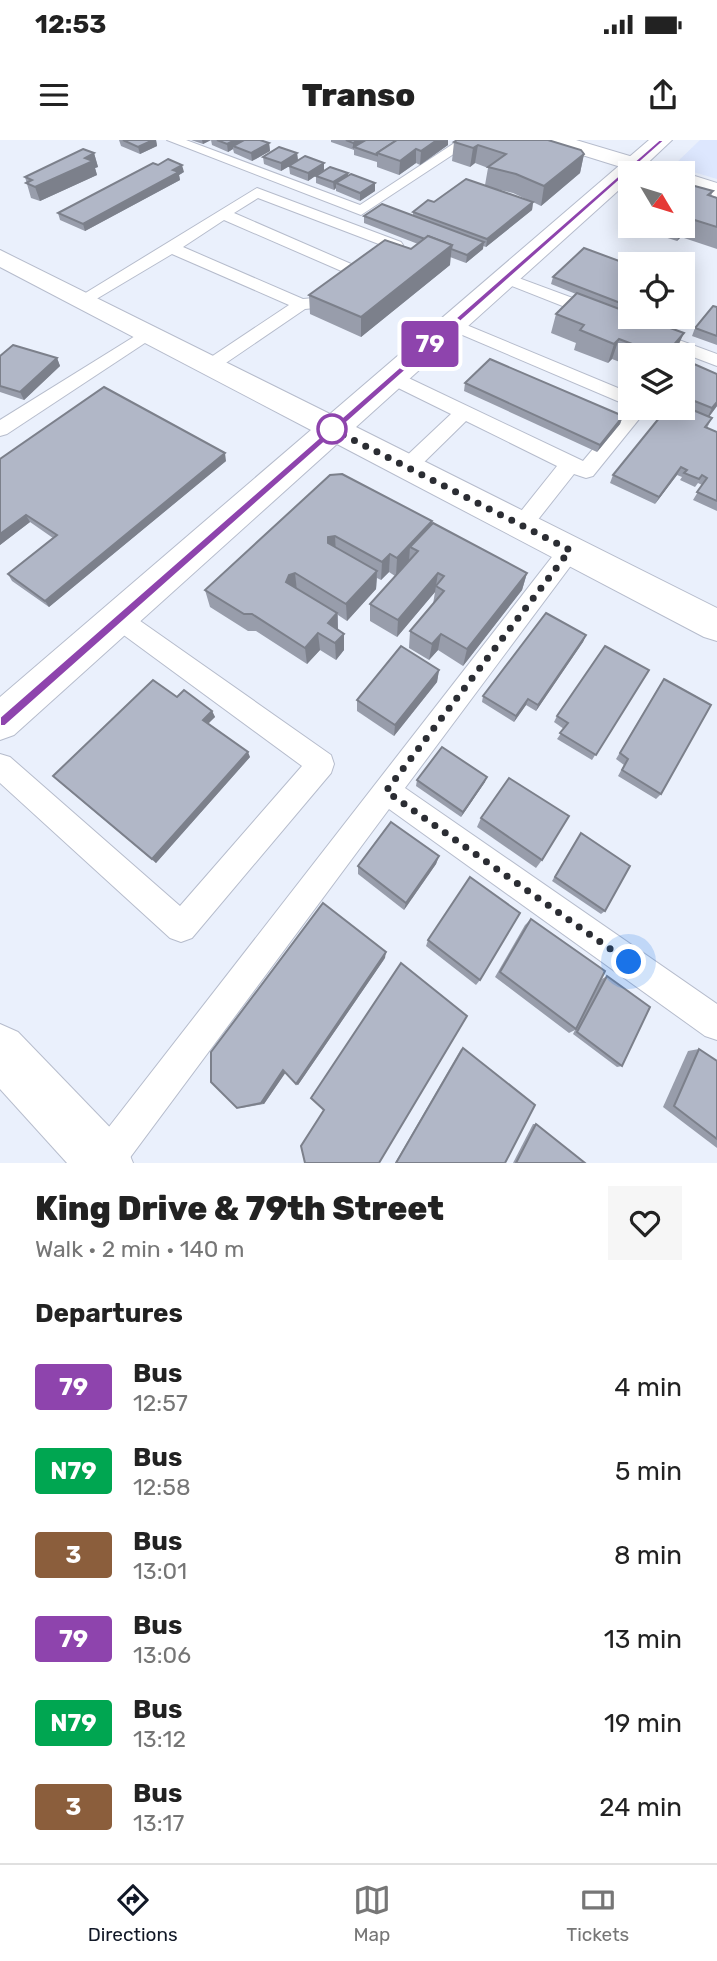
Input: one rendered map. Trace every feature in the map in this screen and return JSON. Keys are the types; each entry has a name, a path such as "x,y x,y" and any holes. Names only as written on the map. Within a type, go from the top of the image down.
{"street":[{"path":"555,140 624,161"},
{"path":"638,161 662,140"},
{"path":"0,722 618,178"},
{"path":"695,183 717,190"},
{"path":"0,257 717,626"},
{"path":"0,1050 105,1163"}],"lane":[{"path":"174,140 361,211 468,140"},
{"path":"82,300 171,248 257,192 395,245 318,303 300,304 171,248"},
{"path":"223,214 359,273"},
{"path":"505,278 717,360"},
{"path":"211,365 300,304"},
{"path":"452,324 502,352 618,396"},
{"path":"0,429 148,333"},
{"path":"391,377 455,403 586,471 628,420"},
{"path":"407,467 455,403"},
{"path":"521,525 571,463"},
{"path":"105,1163 570,550"},
{"path":"0,766 181,927 321,764 118,618"},
{"path":"386,791 717,1024"}],"shaded area":[{"path":"700,140 717,140 717,179 695,172 695,161 678,161"}],"building":[{"path":"123,140 153,140 138,147"},
{"path":"217,140 235,140 227,144"},
{"path":"244,140 269,143 251,153 233,146"},
{"path":"366,140 397,140 377,155 354,147"},
{"path":"397,140 437,140 421,151 416,149 400,161 377,153"},
{"path":"548,140 581,150 584,154 544,186 516,174 488,167 506,154 478,145 473,148 454,142"},
{"path":"279,147 297,153 281,163 263,157"},
{"path":"83,149 94,153 85,158 93,161 35,187 26,183 32,180 25,177"},
{"path":"305,156 324,163 308,173 289,166"},
{"path":"168,159 182,165 173,170 179,172 83,224 58,213 153,163 158,165"},
{"path":"330,167 348,173 333,182 316,176"},
{"path":"351,174 375,183 360,193 336,183"},
{"path":"466,179 533,202 487,239 413,212 428,200 434,202"},
{"path":"695,186 713,191 708,195 717,198 717,227 695,220"},
{"path":"382,204 484,242 467,255 451,249 452,245 428,236 425,239 364,216"},
{"path":"428,236 452,245 361,317 309,295 385,240 411,249"},
{"path":"584,248 618,261 618,302 553,277"},
{"path":"577,293 618,308 618,329 673,329 684,333 675,343 630,343 619,339 614,344 580,330 584,325 556,314"},
{"path":"713,306 717,307 717,336 695,328"},
{"path":"13,345 57,358 20,392 0,386 0,356"},
{"path":"490,359 618,414 620,420 600,445 465,383"},
{"path":"695,364 717,374 717,402 712,408 695,401"},
{"path":"104,387 225,453 45,601 8,574 57,535 26,515 0,534 0,459"},
{"path":"695,411 712,418 705,427 717,432 717,501 697,492 707,478 702,475 699,479 684,473 687,470 681,467 659,497 613,475 658,420 695,420"},
{"path":"342,474 432,521 397,558 390,554 382,562 335,536 328,537 328,543 377,571 346,604 295,573 289,575 286,582 337,613 328,623 344,634 335,643 318,633 305,648 252,614 244,614 205,590 330,475"},
{"path":"433,523 527,573 467,649 441,634 432,644 410,631 444,591 436,586 444,576 438,573 398,620 370,604 418,551 410,547"},
{"path":"546,613 586,635 538,705 528,699 516,716 483,696"},
{"path":"401,646 439,670 395,725 357,700"},
{"path":"605,646 649,670 596,755 560,733 568,723 557,716"},
{"path":"664,679 711,705 661,794 622,770 628,759 620,753"},
{"path":"153,680 177,697 184,690 212,711 203,720 248,752 152,859 53,776"},
{"path":"442,747 487,777 463,812 417,780"},
{"path":"509,778 569,816 542,860 481,818"},
{"path":"391,822 439,856 406,903 358,866"},
{"path":"581,833 630,866 605,911 555,877"},
{"path":"470,877 520,913 480,980 428,940"},
{"path":"323,903 386,952 296,1084 283,1070 261,1103 237,1108 211,1082 211,1052"},
{"path":"531,919 605,971 576,1029 500,972"},
{"path":"401,963 467,1016 379,1163 305,1163 301,1146 324,1110 311,1098"},
{"path":"607,976 650,1007 622,1066 577,1032"},
{"path":"463,1048 535,1105 505,1163 396,1163"},
{"path":"699,1049 717,1061 717,1139 674,1106"},
{"path":"536,1124 585,1163 516,1163"}],"bus line":[{"name":"79","path":"0,722 662,140"}],"route":[{"path":"332,429 570,550 386,791 629,962"}]}
